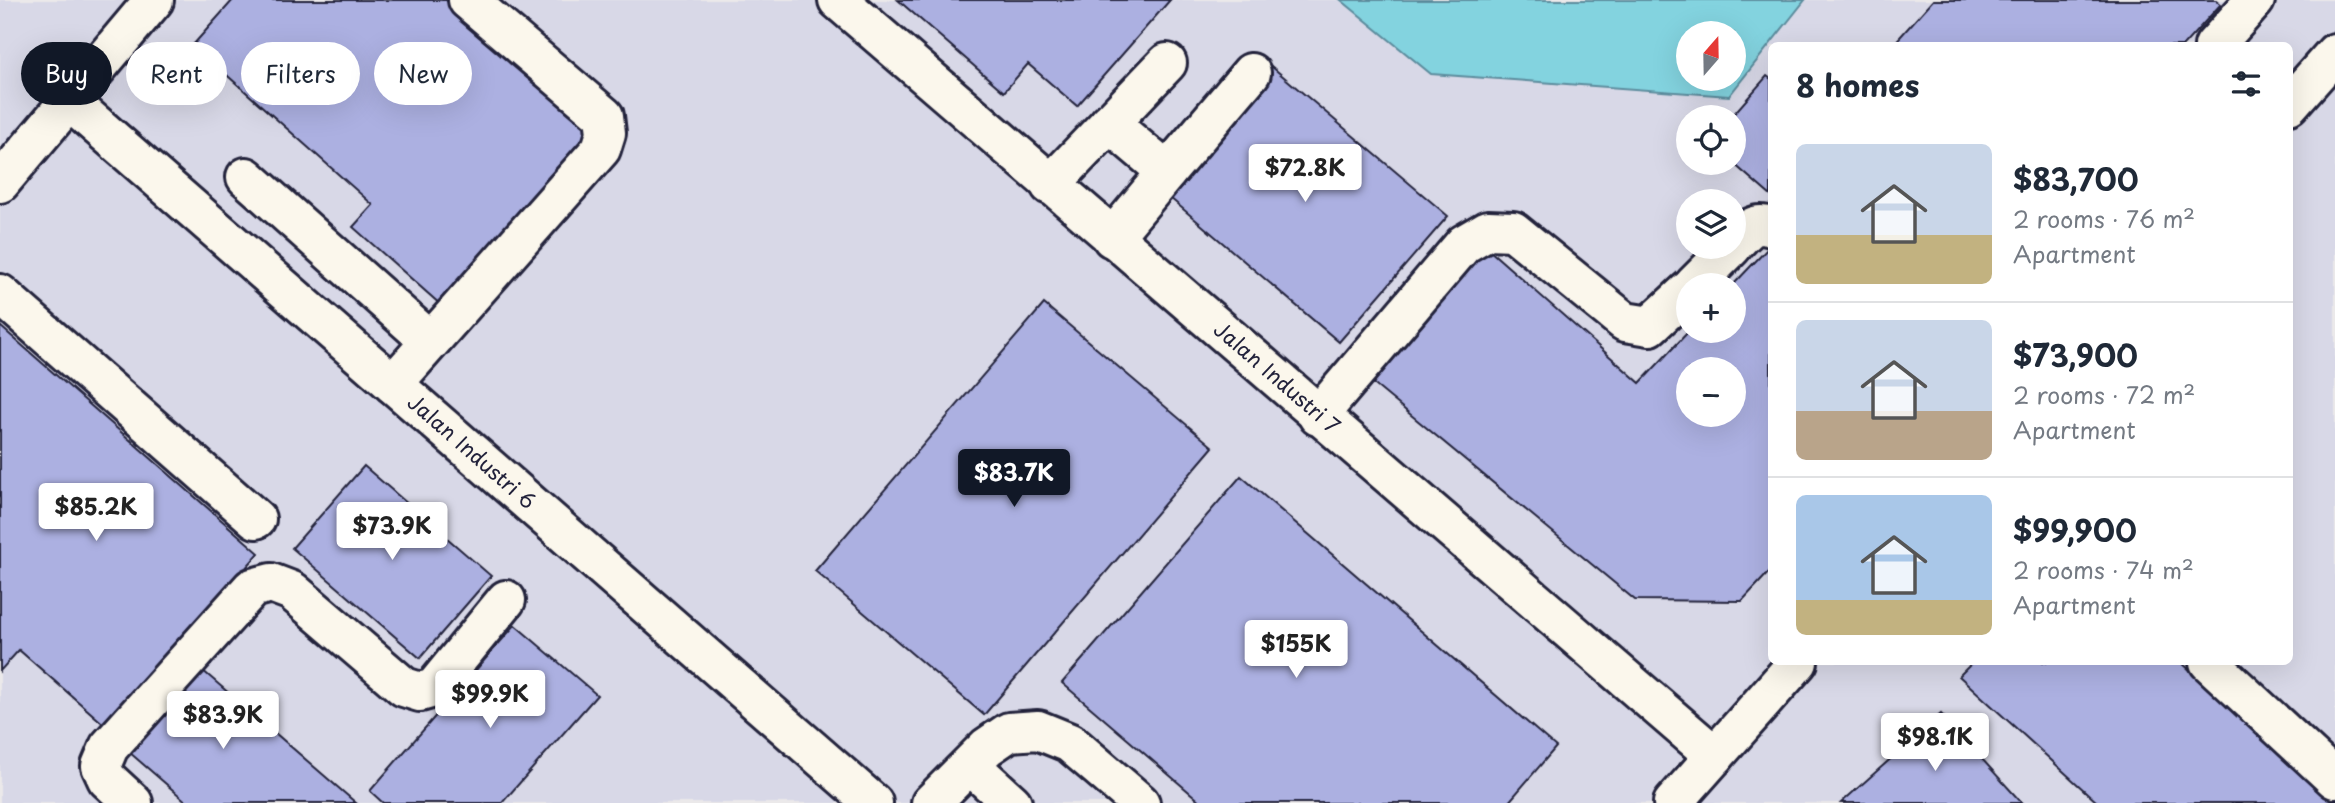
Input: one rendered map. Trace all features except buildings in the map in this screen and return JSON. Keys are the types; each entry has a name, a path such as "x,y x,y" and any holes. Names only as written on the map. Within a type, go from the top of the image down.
{"street":[{"path":"112,50 154,0"},
{"path":"393,384 601,149 606,133 604,116 468,0"},
{"name":"Jalan Industri 7","path":"838,0 1715,756"},
{"path":"2218,42 2255,0"},
{"path":"2293,100 2335,53"},
{"path":"1050,185 1167,63"},
{"path":"1112,238 1251,73"},
{"path":"0,183 66,105"},
{"name":"Jalan Industri 6","path":"74,105 873,803"},
{"path":"1110,123 1167,172"},
{"path":"246,177 430,341"},
{"path":"1746,233 1754,225 1762,223 1768,226"},
{"path":"1318,416 1464,244 1488,230 1513,231 1625,322 1650,326 1676,303"},
{"path":"1706,273 1720,259"},
{"path":"0,293 256,519"},
{"path":"133,803 107,779 102,766 109,747 252,588 271,583 292,591 404,687 420,692 434,688 506,600"},
{"path":"1673,803 1795,665"},
{"path":"2212,665 2335,779"},
{"path":"931,803 988,747 1009,732 1038,730 1070,743 1140,803"},
{"path":"970,765 1012,803"}],"shaded area":[{"path":"0,0 2335,0 2335,803 0,803"}],"water":[{"path":"1341,0 1805,0 1772,42 1768,42 1768,47 1746,75 1746,21 1676,21 1676,91 1733,91 1729,96 1431,74"}]}
